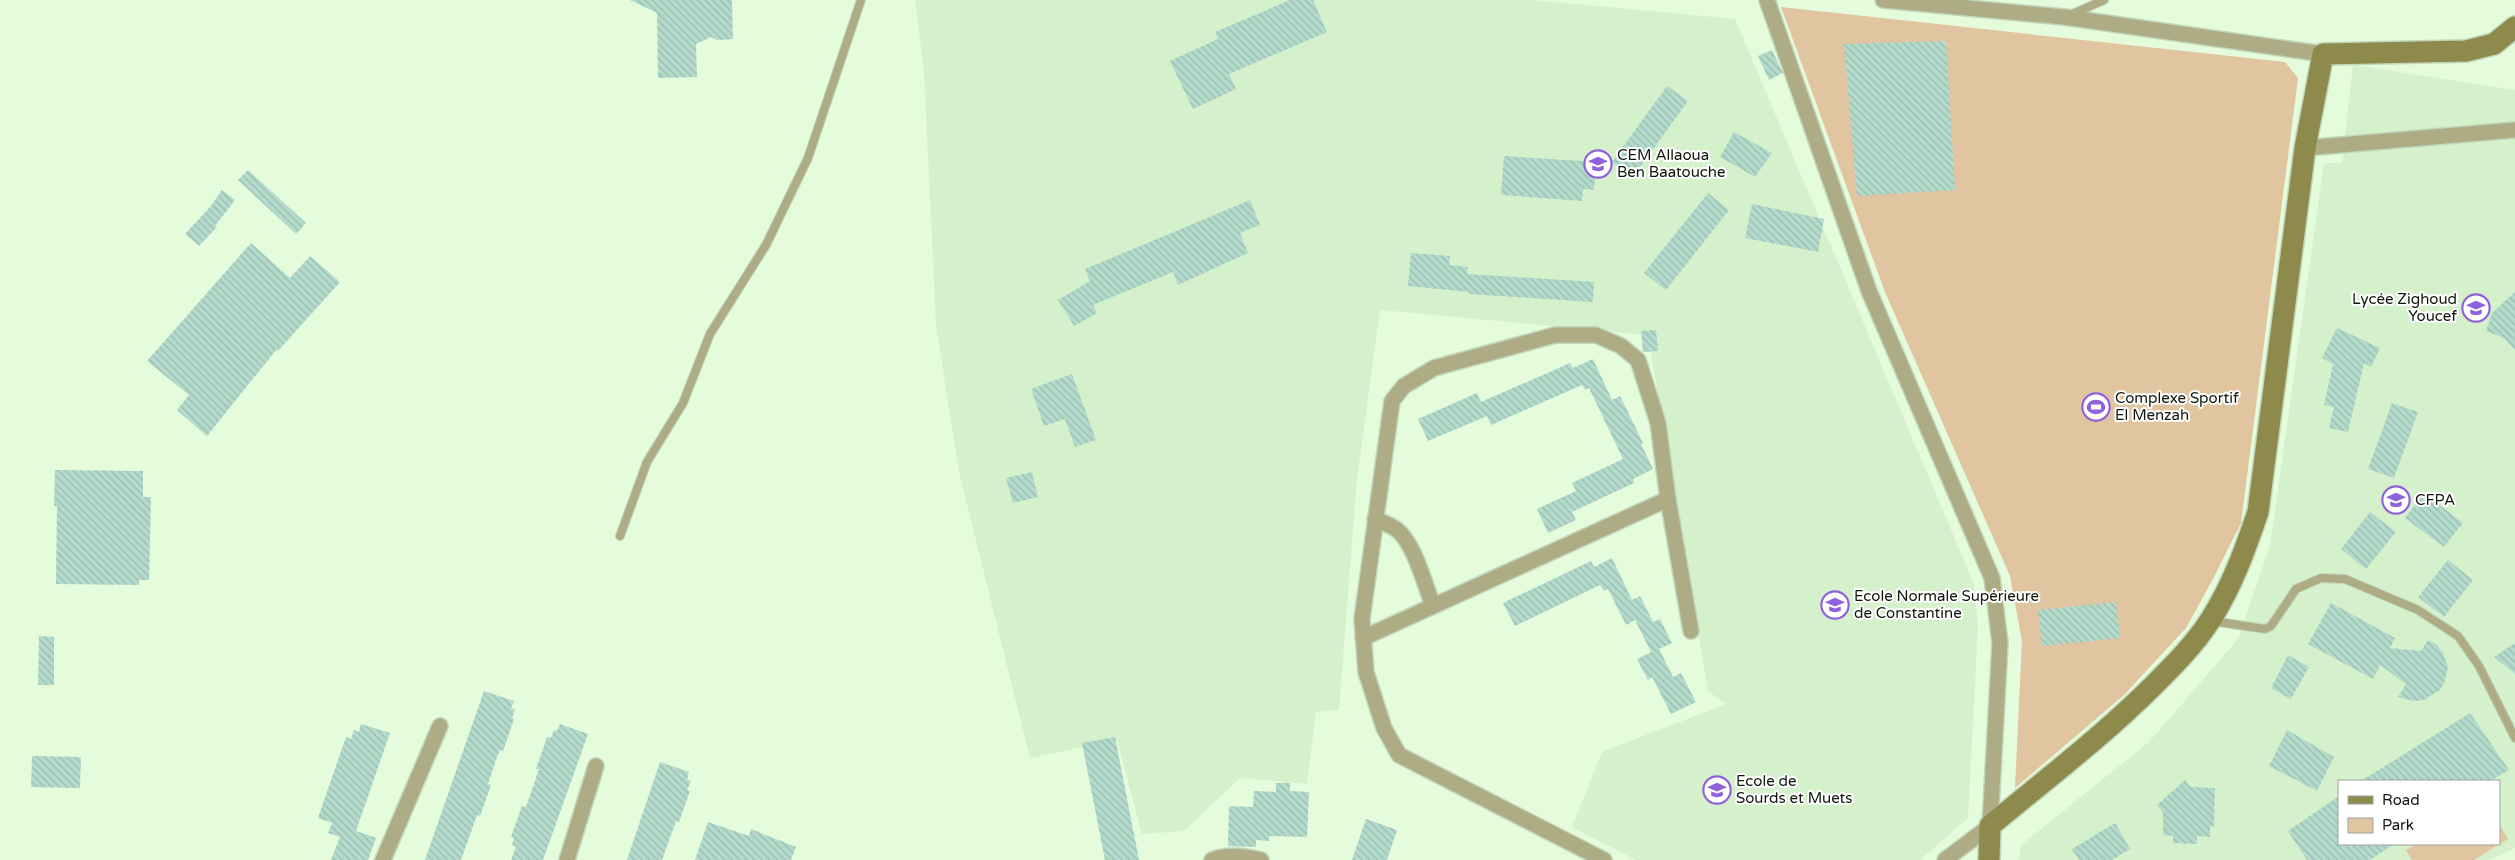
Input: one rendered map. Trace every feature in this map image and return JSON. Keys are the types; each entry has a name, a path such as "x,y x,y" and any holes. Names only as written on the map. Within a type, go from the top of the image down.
{"main road":[{"path":"1990,860 1990,826 2121,718 2191,646 2210,620 2228,589 2258,512 2304,148 2323,54 2466,51 2494,44 2515,27"}],"street":[{"path":"1767,0 1869,291 1992,578 2000,643 1990,826 1945,860"},
{"path":"1883,0 2064,17 2323,54"},
{"path":"2304,148 2515,130"},
{"path":"1604,860 1399,755 1384,728 1366,672 1362,619 1392,401 1404,386 1434,368 1555,335 1596,335 1621,346 1638,360 1658,423 1668,499 1691,631"},
{"path":"1363,638 1668,499"},
{"path":"1376,519 1397,530 1404,538 1412,552 1433,606"},
{"path":"383,860 440,726"},
{"path":"567,860 596,766"},
{"path":"1212,860 1221,856 1248,857 1261,860"}],"lane":[{"path":"620,536 647,462 682,403 710,334 766,245 808,158 860,0"},
{"path":"2064,17 2104,0"},
{"path":"2210,620 2265,629 2272,626 2296,590 2321,578 2346,579 2418,610 2458,636 2479,666 2515,738"}],"shaded area":[{"path":"915,0 1533,0 1735,19 1974,584 1978,626 1968,818 1920,860 1636,860 1572,827 1602,752 1726,704 1708,691 1648,335 1380,310 1357,479 1339,710 1316,712 1307,784 1240,778 1184,831 1142,834 1117,740 1030,758 959,472 936,325 924,72"},
{"name":"CFPA","path":"2353,65 2515,90 2515,848 2489,860 2019,860 2021,845 2149,742 2238,639 2270,546 2324,163 2342,163"}],"green space":[{"name":"Complexe Sportif El Menzah","path":"1781,7 2285,62 2298,78 2241,523 2186,628 2124,695 2015,788 2022,641 2010,576 1885,292"},
{"path":"2500,826 2508,839 2500,844"},
{"path":"2414,845 2498,845 2474,860 2412,860 2406,850"}],"building":[{"path":"630,0 732,0 733,39 717,40 711,37 696,44 697,77 658,78 657,13"},
{"path":"1290,0 1313,0 1327,32 1229,74 1236,89 1193,109 1170,61 1218,39 1215,32"},
{"path":"1946,41 1955,190 1857,196 1844,44"},
{"path":"1772,50 1783,73 1769,80 1758,56"},
{"path":"1667,86 1688,101 1633,177 1612,162"},
{"path":"1734,132 1772,153 1755,177 1720,157"},
{"path":"1504,156 1596,162 1594,190 1583,189 1582,201 1501,195"},
{"path":"248,170 306,223 296,234 238,180"},
{"path":"222,190 235,200 215,226 217,227 199,246 185,234 211,206"},
{"path":"1708,193 1729,210 1666,290 1644,273"},
{"path":"1250,200 1260,225 1240,233 1248,253 1178,285 1173,272 1093,305 1097,313 1074,326 1058,300 1090,281 1085,269"},
{"path":"1752,204 1824,219 1818,252 1745,238"},
{"path":"251,243 290,278 310,256 340,282 278,351 277,349 207,436 177,410 189,395 147,361"},
{"path":"1411,253 1450,256 1449,265 1468,267 1467,274 1594,282 1593,302 1469,294 1469,292 1408,286"},
{"path":"2515,292 2515,350 2504,338 2486,331 2492,313"},
{"path":"2337,328 2380,348 2371,367 2364,363 2348,432 2329,428 2334,407 2324,405 2333,364 2322,358"},
{"path":"1656,330 1658,351 1643,352 1641,331"},
{"path":"1593,359 1612,400 1620,396 1643,443 1641,444 1653,469 1633,479 1634,483 1572,512 1576,520 1548,533 1537,509 1576,491 1572,483 1623,459 1589,388 1585,390 1582,385 1491,425 1487,416 1428,441 1418,419 1477,393 1481,402 1570,363 1573,368"},
{"path":"1072,374 1096,440 1075,447 1065,419 1044,426 1031,389"},
{"path":"2392,403 2418,412 2394,478 2368,469"},
{"path":"55,470 143,471 143,497 151,497 149,580 139,580 139,585 56,584 57,506 54,506"},
{"path":"1032,472 1038,497 1013,503 1006,478"},
{"path":"2424,493 2463,523 2444,547 2405,518"},
{"path":"2370,512 2396,532 2366,569 2341,549"},
{"path":"1612,558 1632,600 1640,596 1653,622 1660,619 1672,643 1659,649 1673,677 1681,673 1696,702 1671,714 1652,677 1648,680 1637,659 1651,652 1635,620 1626,625 1608,589 1604,591 1600,585 1515,626 1503,603 1591,561 1594,567"},
{"path":"2448,560 2473,580 2444,617 2418,597"},
{"path":"2116,602 2120,638 2042,646 2038,610"},
{"path":"2331,603 2395,638 2390,648 2421,651 2428,640 2436,644 2443,653 2448,667 2445,681 2440,690 2424,700 2414,701 2398,697 2406,684 2380,665 2373,679 2308,644"},
{"path":"39,636 54,637 54,685 38,685"},
{"path":"2515,643 2515,674 2494,657"},
{"path":"2288,655 2309,667 2291,699 2271,688"},
{"path":"484,691 514,701 511,708 515,710 512,718 514,719 503,751 500,750 497,757 488,784 491,785 480,816 477,815 461,860 425,860"},
{"path":"2470,713 2509,770 2492,780 2363,780"},
{"path":"361,724 390,733 356,831 376,838 368,860 331,860 340,837 328,833 332,823 318,818 346,737 351,739 354,730 359,732"},
{"path":"560,724 588,734 543,860 511,860 516,847 512,845 514,838 511,837 522,806 526,807 539,769 536,769 547,737 551,738 554,730 557,731"},
{"path":"2287,730 2334,757 2317,791 2269,766"},
{"path":"1115,737 1139,860 1105,860 1082,743"},
{"path":"32,756 81,757 80,788 31,787"},
{"path":"660,762 689,772 687,780 691,781 687,790 690,791 679,822 676,821 662,860 627,860"},
{"path":"2185,780 2191,787 2215,788 2214,826 2210,826 2210,837 2197,836 2197,844 2173,843 2173,836 2163,835 2163,812 2157,805"},
{"path":"1276,783 1290,783 1290,791 1309,792 1307,837 1269,836 1269,841 1256,840 1256,847 1228,846 1229,806 1253,807 1254,791 1276,792"},
{"path":"2338,797 2338,845 2392,845 2370,860 2307,860 2288,831"},
{"path":"1366,819 1397,830 1387,860 1352,860"},
{"path":"708,822 749,836 751,829 796,847 791,860 695,860"},
{"path":"2115,823 2130,849 2112,860 2079,860 2072,849"}],"place":[{"name":"CEM Allaoua Ben Baatouche","path":"1598,164"},
{"name":"Lycée Zighoud Youcef","path":"2476,308"},
{"name":"Complexe Sportif El Menzah","path":"2096,407"},
{"name":"CFPA","path":"2396,500"},
{"name":"Ecole Normale Supérieure de Constantine","path":"1835,605"},
{"name":"Ecole de Sourds et Muets","path":"1717,790"}]}
